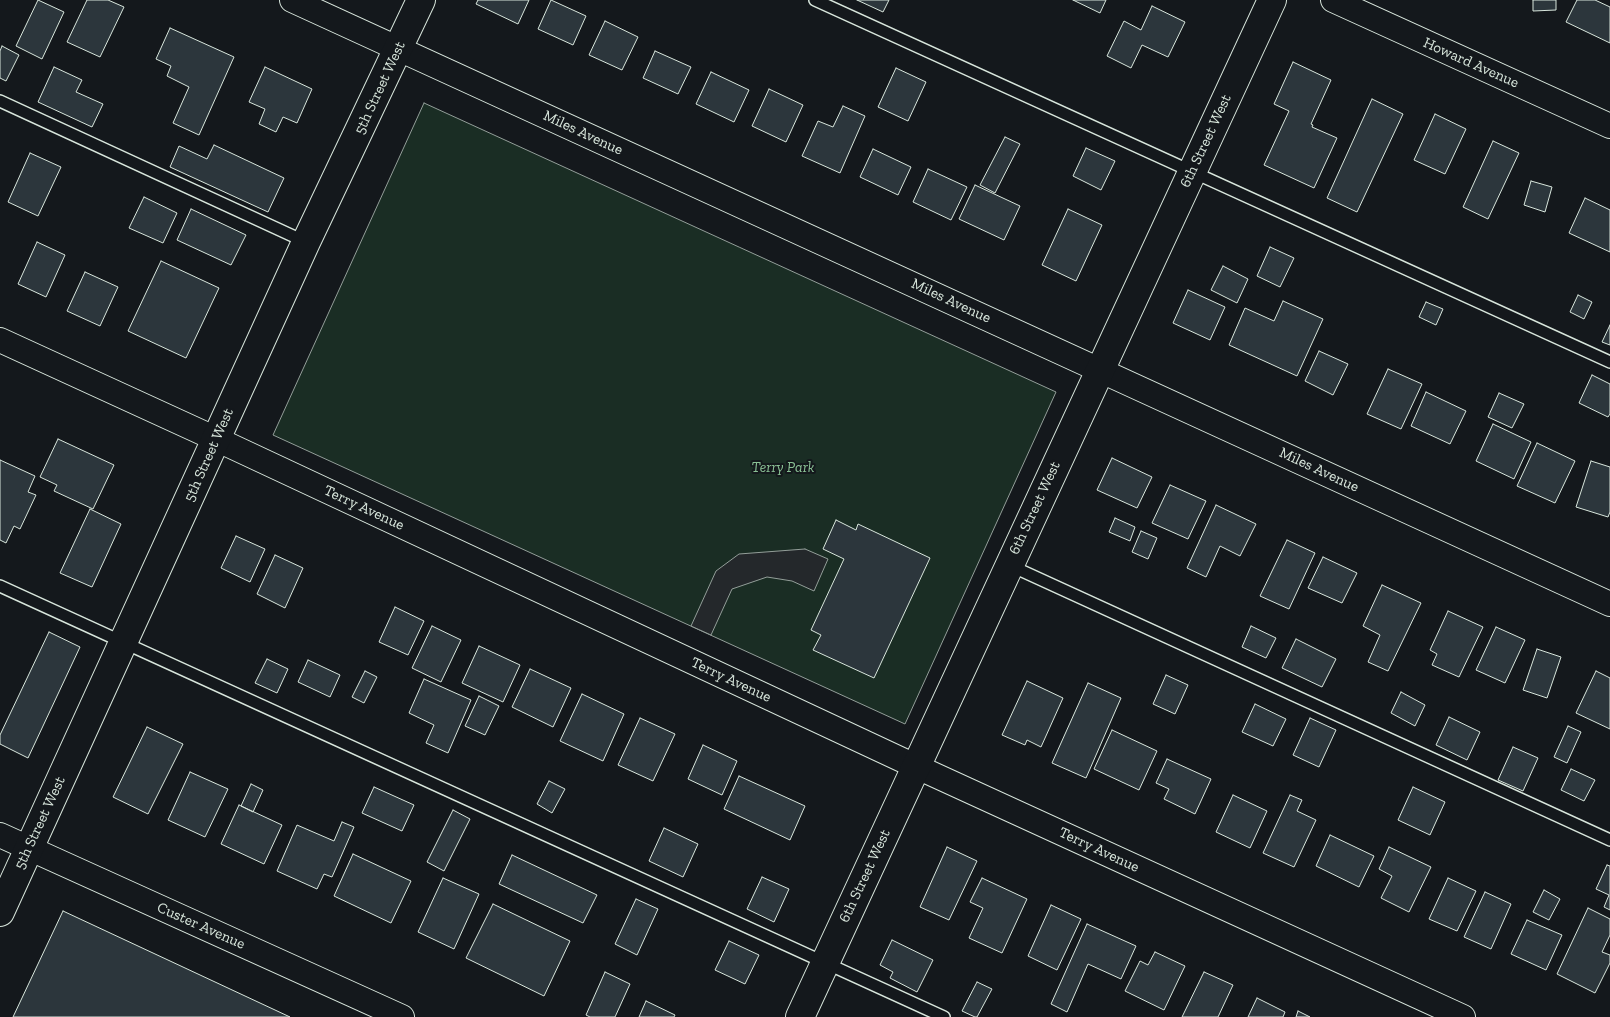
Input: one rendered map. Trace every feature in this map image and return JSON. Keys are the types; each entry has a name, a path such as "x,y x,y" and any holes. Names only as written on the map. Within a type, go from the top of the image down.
{"street":[{"name":"Miles Avenue","path":"292,0 1610,604"},
{"name":"5th Street West","path":"0,912 306,242 421,0"},
{"name":"6th Street West","path":"800,1017 1272,0"},
{"name":"Howard Avenue","path":"1333,0 1610,126"},
{"name":"Terry Avenue","path":"0,340 915,766 1463,1017"},
{"name":"Custer Avenue","path":"0,835 402,1017"}],"lane":[{"path":"815,0 1610,362"},
{"path":"0,101 306,242"},
{"path":"1009,565 1610,840"},
{"path":"0,586 944,1017"}],"green space":[{"name":"Terry Park","path":"424,103 1056,392 905,724 273,435"}],"shaded area":[{"path":"805,549 828,559 814,591 792,581 767,577 732,589 711,635 691,626 716,571 739,554"}],"building":[{"path":"38,0 64,12 42,59 16,46"},
{"path":"87,0 108,0 124,7 100,57 67,42"},
{"path":"478,0 529,0 518,24 476,4"},
{"path":"551,0 586,16 573,45 538,29"},
{"path":"857,0 889,0 883,12"},
{"path":"1073,0 1106,0 1100,13"},
{"path":"1533,0 1556,0 1556,10 1533,11"},
{"path":"1577,0 1595,0 1610,7 1610,43 1566,22"},
{"path":"1152,6 1185,22 1168,57 1142,45 1131,68 1107,56 1124,21 1141,30"},
{"path":"605,21 638,37 622,70 589,55"},
{"path":"170,28 234,57 199,135 173,123 189,87 167,76 171,66 156,59"},
{"path":"2,46 19,55 6,81 0,78 0,51"},
{"path":"655,51 691,67 678,94 643,78"},
{"path":"1293,62 1331,80 1311,124 1313,125 1312,127 1337,138 1314,188 1264,165 1289,111 1274,104"},
{"path":"54,67 82,80 76,92 103,104 92,127 38,102"},
{"path":"265,67 312,89 297,123 283,117 276,132 259,124 265,109 249,102"},
{"path":"896,68 926,82 908,121 878,107"},
{"path":"711,72 749,90 734,122 696,104"},
{"path":"769,89 803,105 786,142 752,126"},
{"path":"1372,99 1403,114 1357,212 1327,198"},
{"path":"843,106 865,116 840,173 802,156 818,121 833,127"},
{"path":"1435,114 1466,129 1445,174 1414,160"},
{"path":"1005,137 1020,144 995,193 980,185"},
{"path":"1493,141 1519,153 1488,219 1463,207"},
{"path":"214,145 284,178 268,212 170,167 179,146 207,159"},
{"path":"1086,148 1115,161 1101,190 1073,176"},
{"path":"873,149 911,167 898,195 860,177"},
{"path":"30,153 61,167 38,216 8,202"},
{"path":"928,169 967,187 951,220 913,202"},
{"path":"1531,181 1552,187 1545,212 1524,205"},
{"path":"975,185 1020,206 1004,240 959,219"},
{"path":"144,197 177,213 163,243 129,228"},
{"path":"1585,198 1610,210 1610,252 1569,233"},
{"path":"191,209 246,235 231,265 177,240"},
{"path":"1068,209 1102,225 1076,281 1042,265"},
{"path":"37,242 65,255 46,297 18,284"},
{"path":"1270,247 1294,258 1280,287 1257,276"},
{"path":"161,261 219,288 186,358 128,331"},
{"path":"1223,266 1248,279 1237,303 1211,290"},
{"path":"85,272 118,287 100,326 67,311"},
{"path":"1188,290 1225,307 1210,340 1173,323"},
{"path":"1578,295 1592,302 1584,319 1570,312"},
{"path":"1283,301 1323,319 1297,376 1229,345 1245,308 1274,321"},
{"path":"1426,302 1443,309 1436,325 1419,317"},
{"path":"1610,325 1610,345 1602,342"},
{"path":"1319,351 1348,364 1333,395 1305,381"},
{"path":"1388,369 1422,384 1401,429 1367,414"},
{"path":"1592,375 1610,384 1610,414 1608,417 1579,403"},
{"path":"1426,392 1466,411 1450,444 1411,426"},
{"path":"1499,393 1524,404 1512,428 1488,417"},
{"path":"1493,424 1531,442 1514,479 1476,461"},
{"path":"58,439 114,465 93,509 54,491 57,485 40,477"},
{"path":"1537,443 1575,461 1555,503 1517,486"},
{"path":"1112,458 1152,477 1137,508 1097,490"},
{"path":"0,460 35,476 28,492 36,495 20,529 14,526 6,543 0,540"},
{"path":"1591,461 1610,467 1610,512 1608,517 1576,507"},
{"path":"1170,485 1206,501 1188,539 1152,523"},
{"path":"1216,505 1256,524 1240,556 1220,546 1206,577 1187,568"},
{"path":"90,509 121,524 92,587 60,573"},
{"path":"1115,518 1135,527 1130,541 1109,532"},
{"path":"836,520 856,530 858,524 930,558 874,678 813,650 821,635 811,630 844,559 823,549"},
{"path":"1141,531 1157,538 1148,559 1132,552"},
{"path":"236,536 265,549 250,582 221,568"},
{"path":"1287,540 1315,553 1289,609 1260,596"},
{"path":"275,555 303,568 285,608 257,594"},
{"path":"1323,557 1357,573 1342,603 1308,588"},
{"path":"1382,585 1421,603 1388,671 1368,662 1380,635 1363,626"},
{"path":"395,607 424,621 408,655 379,642"},
{"path":"1448,611 1483,627 1459,677 1432,665 1437,654 1430,650"},
{"path":"432,626 461,640 441,682 412,668"},
{"path":"1251,626 1276,638 1266,658 1242,647"},
{"path":"1496,627 1525,640 1505,683 1476,670"},
{"path":"49,632 80,647 28,758 0,744 0,735"},
{"path":"1296,639 1336,659 1322,687 1282,668"},
{"path":"479,646 520,665 503,702 462,683"},
{"path":"1537,649 1561,657 1547,698 1523,690"},
{"path":"267,659 288,669 277,693 255,683"},
{"path":"308,660 340,675 330,697 298,682"},
{"path":"530,669 571,688 553,727 512,707"},
{"path":"365,671 377,677 364,703 352,697"},
{"path":"1596,671 1610,678 1610,729 1576,713"},
{"path":"1166,675 1188,685 1175,714 1153,704"},
{"path":"424,679 471,700 448,753 426,743 434,725 409,713"},
{"path":"1027,681 1063,698 1041,747 1027,740 1025,745 1002,735"},
{"path":"1088,683 1121,698 1086,778 1052,763"},
{"path":"1401,692 1425,705 1415,726 1391,713"},
{"path":"582,694 624,714 603,761 560,741"},
{"path":"479,696 499,706 485,735 465,726"},
{"path":"1255,704 1286,719 1273,746 1242,732"},
{"path":"1449,717 1480,732 1467,760 1436,745"},
{"path":"640,718 675,734 653,781 618,765"},
{"path":"1310,718 1336,730 1319,767 1293,755"},
{"path":"1568,726 1581,732 1567,763 1554,757"},
{"path":"147,727 183,744 148,814 113,797"},
{"path":"1112,730 1157,751 1139,790 1094,769"},
{"path":"703,745 737,761 722,795 688,779"},
{"path":"1513,747 1538,758 1523,791 1498,780"},
{"path":"1167,759 1211,779 1195,814 1164,799 1169,789 1156,783"},
{"path":"1571,769 1595,780 1584,801 1561,790"},
{"path":"190,772 228,789 205,837 168,820"},
{"path":"739,776 805,806 790,840 724,809"},
{"path":"549,781 565,789 552,813 537,804"},
{"path":"251,784 263,790 253,812 241,806"},
{"path":"374,787 414,805 402,831 362,813"},
{"path":"1413,787 1445,802 1430,835 1398,820"},
{"path":"1233,795 1267,811 1250,848 1216,832"},
{"path":"1290,795 1302,800 1297,811 1316,820 1294,867 1263,853"},
{"path":"239,805 282,825 264,864 221,844"},
{"path":"453,810 470,819 444,871 427,862"},
{"path":"342,822 354,827 332,877 324,874 317,889 277,871 297,825 334,841"},
{"path":"664,828 698,844 683,877 649,861"},
{"path":"1330,835 1374,856 1359,887 1316,866"},
{"path":"947,847 977,861 949,920 920,907"},
{"path":"1389,847 1431,867 1409,912 1381,898 1392,876 1379,869"},
{"path":"353,854 411,881 391,923 334,896"},
{"path":"512,855 597,895 583,923 499,884"},
{"path":"1607,865 1610,866 1610,910 1604,907 1609,895 1596,889"},
{"path":"762,877 789,889 774,922 747,909"},
{"path":"443,878 479,894 454,949 418,932"},
{"path":"982,878 1027,899 1002,953 969,938 983,908 970,902"},
{"path":"1448,878 1476,891 1457,931 1429,919"},
{"path":"1544,890 1560,899 1549,920 1533,912"},
{"path":"1485,892 1511,904 1491,949 1464,937"},
{"path":"636,899 658,909 637,955 615,944"},
{"path":"493,904 570,941 544,996 466,958"},
{"path":"1051,905 1081,919 1057,970 1028,956"},
{"path":"1588,908 1610,919 1610,935 1602,952 1610,955 1610,963 1595,993 1557,974"},
{"path":"63,911 290,1017 13,1017"},
{"path":"1527,920 1562,935 1546,970 1511,954"},
{"path":"1087,924 1136,946 1121,979 1088,964 1067,1012 1051,1004"},
{"path":"892,940 933,960 917,992 890,978 893,972 880,965"},
{"path":"729,941 759,955 745,984 715,970"},
{"path":"1155,952 1185,966 1164,1010 1125,991 1140,961 1148,965"},
{"path":"605,972 630,984 615,1017 590,1017 586,1015"},
{"path":"1204,972 1233,985 1218,1017 1182,1017"},
{"path":"977,982 992,989 977,1017 975,1017 962,1011"},
{"path":"1257,998 1285,1012 1283,1017 1248,1017"},
{"path":"646,1001 675,1015 674,1017 639,1017"},
{"path":"1298,1011 1310,1017 1296,1017"}]}
